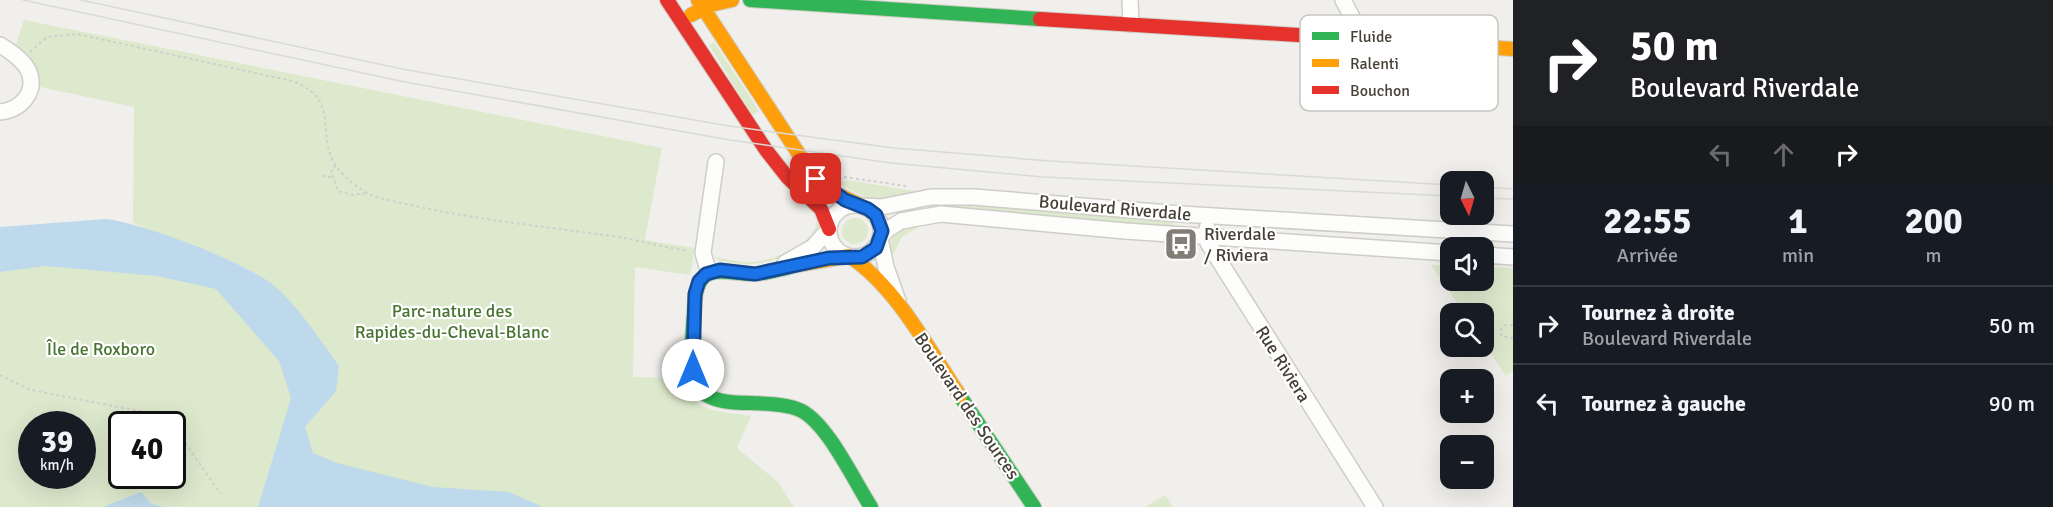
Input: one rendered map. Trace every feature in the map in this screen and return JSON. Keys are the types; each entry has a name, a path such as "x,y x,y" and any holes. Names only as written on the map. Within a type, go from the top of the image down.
{"street":[{"path":"667,0 766,150 788,178 821,208 834,246 849,256"},
{"path":"681,22 701,4 732,0"},
{"path":"750,0 860,3 1300,36"},
{"path":"1130,0 1131,24"},
{"path":"1343,0 1351,15"},
{"path":"701,4 812,174 837,194 862,206 879,219 880,238 876,248 867,255 829,258 752,274 720,270 708,273 700,280 695,294 693,370 697,386 713,399 785,406 804,412 818,427 871,507"},
{"path":"0,45 13,53 28,70 31,86 25,100 11,111 0,112"},
{"path":"1498,48 1513,49"},
{"path":"708,273 703,250 716,162"},
{"name":"Boulevard Riverdale","path":"862,206 881,207 931,196 966,196 1208,216 1513,234"},
{"path":"773,269 813,247 829,229 833,217 839,211 851,206 862,206"},
{"name":"Boulevard Riverdale","path":"880,238 887,230 902,221 941,214 1207,237 1440,252"},
{"name":"Rue Riviera","path":"1208,216 1208,243 1292,380 1375,507"},
{"name":"Boulevard des Sources","path":"880,238 884,262 899,305"},
{"name":"Boulevard des Sources","path":"849,256 860,263 899,305 1034,507"},
{"path":"1494,256 1513,257"}],"path":[{"path":"30,53 46,37 77,34 292,81 306,87 321,105 326,116 330,154 336,165 367,193 383,199 475,217 615,237 695,252"},
{"path":"336,165 331,170 331,177 340,193 353,195 367,193"},
{"path":"322,176 331,177"},
{"path":"842,177 912,187"},
{"path":"1513,325 1506,325 1500,331 1501,336 1513,338"},
{"path":"0,375 30,390 138,411"},
{"path":"186,444 219,493"}],"green space":[{"name":"Parc-nature des Rapides-du-Cheval-Blanc","path":"24,20 662,148 645,240 695,248 690,275 635,267 633,377 681,378 692,398 699,404 717,411 751,416 737,448 778,482 794,507 0,507 0,250 273,285 245,268 133,223 134,107 31,85 13,53"},
{"path":"714,42 759,111 752,115 709,45"},
{"path":"848,180 920,192 887,199 869,198 839,183"},
{"path":"944,202 1173,221 1172,227 928,208 927,203"},
{"path":"855,218 864,222 868,231 864,240 855,244 846,240 842,231 846,222"},
{"path":"816,221 819,226 816,234 809,241 791,253 770,261 739,264 719,261 715,257 748,262 771,258 792,249 810,237 815,229"},
{"path":"924,224 902,237 890,260 891,241 897,231"},
{"path":"1431,265 1440,265 1440,278"},
{"path":"1494,267 1513,268 1513,371 1506,376 1493,357 1494,303 1457,303 1449,291 1494,291"},
{"path":"1165,495 1173,507 1145,507"}],"water":[{"path":"107,219 145,228 216,254 272,284 290,302 339,366 336,391 305,427 313,453 337,463 433,487 509,492 543,507 258,507 291,398 279,361 216,289 157,276 46,266 0,272 0,227"},
{"path":"141,492 150,503 164,507 103,507"}],"tram line":[{"path":"23,0 405,82 730,140 891,163 1043,177 1440,196"},
{"path":"81,0 402,69 729,126 894,148 1050,161 1440,184"},
{"path":"1494,188 1513,189"},
{"path":"1494,198 1513,199"}],"traffic: fast":[{"path":"750,0 1040,19"},
{"path":"803,264 757,274 709,273 703,278 695,300 692,357 694,379 702,392 715,399 790,407 812,418 831,441 871,507"},
{"path":"960,396 1034,507"}],"traffic: slow":[{"path":"698,0 810,171 837,194 862,206"},
{"path":"691,15 710,5 732,0"},
{"path":"1498,48 1513,49"},
{"path":"803,264 849,256 866,269 897,301 960,396"}],"traffic: jam":[{"path":"667,0 766,150 788,178 821,209 829,229"},
{"path":"1040,19 1300,35"}],"place":[{"name":"Riverdale / Riviera","path":"1181,244"}],"route":[{"path":"693,370 695,294 699,281 706,274 720,270 755,274 829,258 862,257 876,248 882,231 876,215 868,209 845,200 816,179"}],"park label":[{"name":"Île de Roxboro","path":"101,349"}]}
